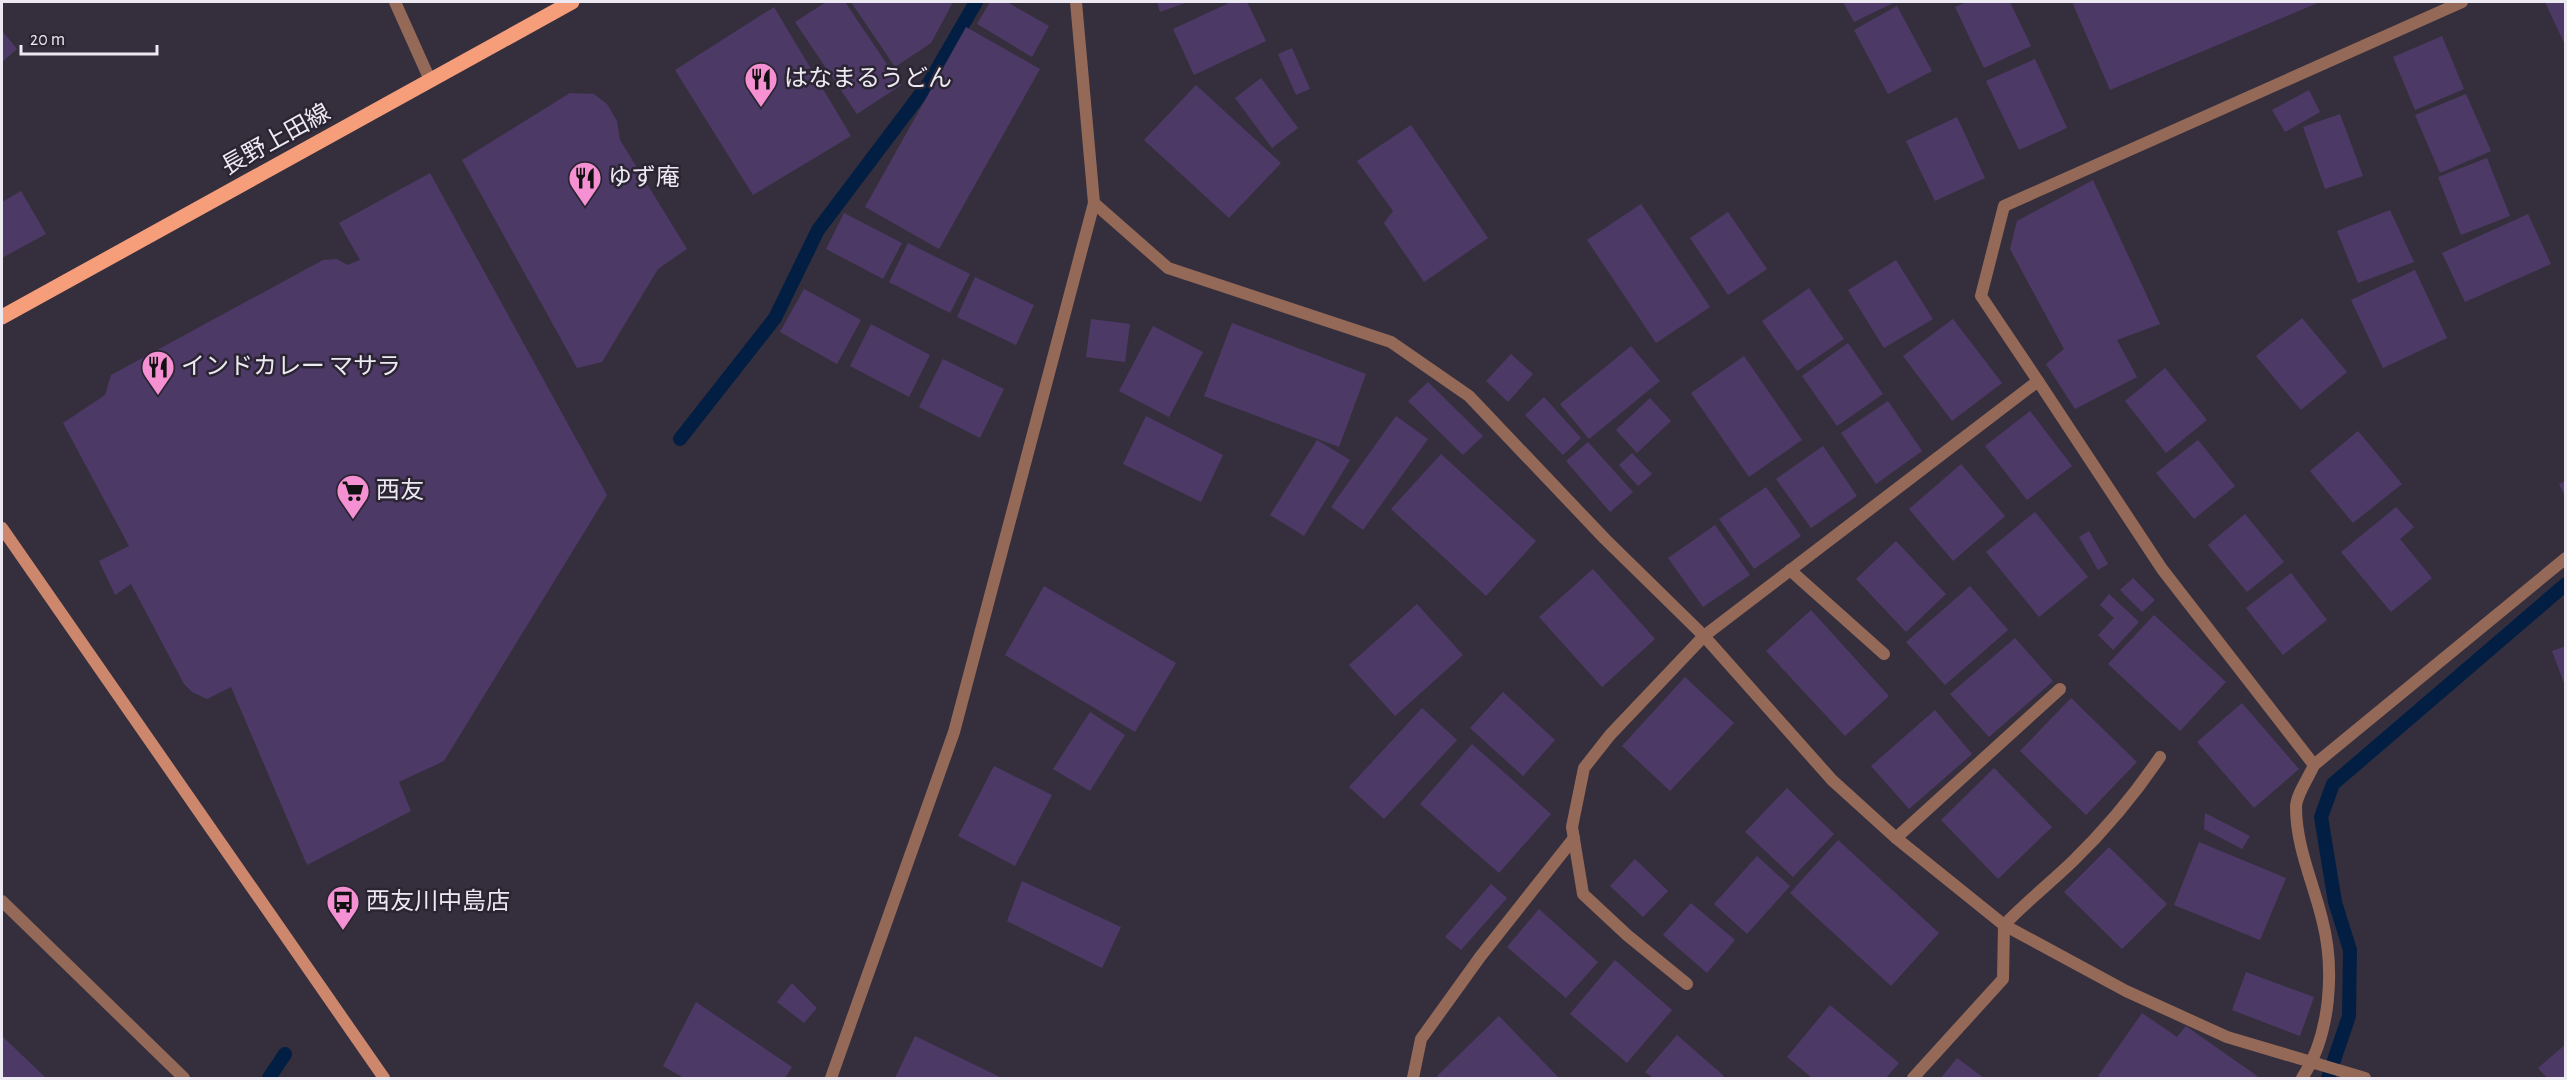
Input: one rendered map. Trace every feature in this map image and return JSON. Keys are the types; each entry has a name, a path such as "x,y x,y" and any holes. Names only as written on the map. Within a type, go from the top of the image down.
{"main road":[{"name":"長野上田線","path":"2,317 572,2"}],"street":[{"path":"395,2 430,80"},
{"path":"831,1078 954,732 1094,203 1076,2"},
{"path":"2314,765 2162,569 1981,296 2004,206 2462,2"},
{"path":"1094,203 1168,268 1391,342 1469,396 1605,539 1704,636 1832,780 1896,838 2004,925 2126,990 2227,1037 2360,1076"},
{"path":"1687,984 1627,935 1582,894 1572,827 1584,768 1610,735 1704,636 2038,381"},
{"path":"2,528 384,1078"},
{"path":"2302,1078 2317,1063 2324,1020 2328,947 2303,857 2296,805 2314,765 2565,558"},
{"path":"1790,570 1884,654"},
{"path":"1896,838 2060,689"},
{"path":"1913,1078 2003,978 2004,925 2035,893 2072,862 2142,784 2160,757"},
{"path":"1413,1078 1421,1040 1480,957 1574,838"},
{"path":"2,901 184,1078"}],"building":[{"path":"826,2 845,2 901,85 857,114 795,22"},
{"path":"851,2 953,2 931,43 895,67"},
{"path":"990,2 1007,2 1049,26 1032,57 977,24"},
{"path":"1157,2 1188,2 1160,12"},
{"path":"1231,2 1247,2 1266,41 1194,75 1173,29"},
{"path":"1843,2 1895,2 1854,22"},
{"path":"1967,2 2010,2 2031,46 1984,68 1955,7"},
{"path":"2072,2 2320,2 2110,90"},
{"path":"2545,2 2566,2 2566,47"},
{"path":"1897,6 1932,71 1888,94 1854,30"},
{"path":"774,7 851,136 753,195 675,70"},
{"path":"966,27 1040,69 939,249 865,207"},
{"path":"2,31 17,49 2,62"},
{"path":"2442,36 2464,89 2415,110 2393,57"},
{"path":"1292,48 1310,89 1296,95 1278,54"},
{"path":"2035,59 2067,128 2019,150 1986,81"},
{"path":"1261,78 1298,128 1272,148 1235,98"},
{"path":"1196,85 1281,163 1229,218 1144,140"},
{"path":"2309,90 2320,112 2285,132 2272,110"},
{"path":"570,93 594,94 607,104 617,121 620,140 687,249 658,269 602,362 577,368 462,160"},
{"path":"2466,94 2491,151 2440,173 2415,115"},
{"path":"2340,114 2363,176 2325,189 2303,127"},
{"path":"1957,117 1985,178 1935,201 1906,141"},
{"path":"1411,125 1488,238 1424,282 1384,223 1393,211 1357,161"},
{"path":"2487,158 2510,216 2461,235 2438,177"},
{"name":"西友","path":"430,173 607,495 444,761 399,782 411,811 307,865 231,687 207,699 192,692 184,684 131,584 115,595 99,561 129,546 63,423 105,395 111,375 323,260 337,259 347,265 360,260 339,223"},
{"path":"2093,180 2160,324 2117,340 2137,377 2075,409 2046,364 2064,349 2010,249 2017,221"},
{"path":"21,191 46,234 2,258 2,202"},
{"path":"1641,204 1710,307 1656,343 1587,240"},
{"path":"2390,210 2414,262 2358,283 2337,231"},
{"path":"1728,212 1767,269 1728,295 1690,238"},
{"path":"844,213 902,243 883,279 826,249"},
{"path":"2528,214 2551,264 2465,302 2442,253"},
{"path":"908,243 970,274 950,313 889,282"},
{"path":"1896,260 1933,319 1884,348 1848,290"},
{"path":"2415,270 2447,338 2383,368 2351,300"},
{"path":"975,277 1034,305 1016,345 957,317"},
{"path":"1809,288 1844,339 1797,371 1762,321"},
{"path":"804,289 861,320 837,364 780,332"},
{"path":"2302,318 2347,372 2301,410 2256,356"},
{"path":"1091,319 1130,324 1125,362 1086,357"},
{"path":"1953,319 2002,383 1952,421 1903,356"},
{"path":"1232,323 1366,374 1339,447 1204,396"},
{"path":"871,324 930,355 909,397 850,366"},
{"path":"1153,326 1203,352 1169,417 1119,391"},
{"path":"1848,343 1883,394 1837,426 1802,376"},
{"path":"1631,346 1660,381 1589,439 1560,404"},
{"path":"1511,354 1533,374 1508,402 1486,381"},
{"path":"1744,356 1802,440 1749,477 1691,393"},
{"path":"943,359 1004,389 980,438 919,407"},
{"path":"2165,368 2207,420 2166,453 2125,401"},
{"path":"1428,382 1483,436 1463,455 1408,401"},
{"path":"1544,397 1581,438 1563,455 1525,415"},
{"path":"1650,398 1671,421 1637,453 1616,430"},
{"path":"1888,401 1922,451 1876,484 1841,433"},
{"path":"2030,411 2072,466 2027,500 1985,446"},
{"path":"1146,416 1223,455 1201,502 1123,464"},
{"path":"1396,416 1428,439 1363,530 1331,507"},
{"path":"2358,431 2402,484 2353,523 2310,471"},
{"path":"1317,440 1350,460 1304,536 1270,515"},
{"path":"2198,440 2235,486 2194,519 2156,473"},
{"path":"1588,442 1633,492 1610,512 1566,461"},
{"path":"1823,446 1857,496 1811,528 1776,479"},
{"path":"1632,453 1652,474 1638,486 1619,465"},
{"path":"1441,454 1536,541 1486,596 1391,509"},
{"path":"1961,464 2005,516 1953,561 1909,509"},
{"path":"2566,481 2566,498 2559,484"},
{"path":"1766,487 1801,536 1754,569 1719,519"},
{"path":"2396,507 2414,527 2400,539 2432,578 2391,612 2341,552"},
{"path":"2035,512 2088,577 2039,617 1986,552"},
{"path":"2245,514 2284,562 2247,592 2208,545"},
{"path":"1715,525 1750,575 1703,607 1668,558"},
{"path":"2089,531 2108,564 2098,570 2079,537"},
{"path":"1896,541 1946,594 1906,632 1856,579"},
{"path":"1593,569 1655,639 1602,687 1539,617"},
{"path":"2291,573 2327,620 2283,655 2246,608"},
{"path":"2133,578 2155,600 2142,612 2120,590"},
{"path":"1044,586 1176,663 1135,732 1005,655"},
{"path":"1970,586 2008,630 1945,685 1906,642"},
{"path":"2109,594 2139,622 2113,650 2098,635 2114,618 2100,605"},
{"path":"1417,604 1463,655 1395,716 1349,665"},
{"path":"1811,610 1889,696 1845,736 1766,651"},
{"path":"2154,615 2226,682 2180,731 2108,664"},
{"path":"2015,638 2053,681 1989,737 1950,694"},
{"path":"2566,646 2566,686 2565,686 2552,651"},
{"path":"1685,677 1734,723 1670,791 1622,746"},
{"path":"1503,692 1555,740 1523,776 1470,728"},
{"path":"2071,698 2137,762 2086,815 2020,751"},
{"path":"2242,703 2299,769 2254,808 2197,742"},
{"path":"1422,708 1457,740 1384,819 1349,787"},
{"path":"1935,710 1972,754 1909,809 1871,766"},
{"path":"1090,712 1125,735 1090,791 1053,769"},
{"path":"1472,744 1551,814 1499,873 1420,804"},
{"path":"994,766 1052,795 1015,866 958,836"},
{"path":"1994,768 2052,827 1998,879 1941,820"},
{"path":"1787,788 1834,834 1793,877 1745,832"},
{"path":"2205,813 2250,836 2242,849 2204,829"},
{"path":"1838,840 1939,933 1891,986 1790,893"},
{"path":"2199,842 2286,878 2260,940 2174,905"},
{"path":"2109,847 2167,904 2122,949 2064,892"},
{"path":"1757,856 1790,886 1747,934 1714,904"},
{"path":"1635,859 1668,891 1643,917 1610,886"},
{"path":"1022,881 1121,927 1102,968 1007,921"},
{"path":"1491,884 1507,898 1461,950 1445,937"},
{"path":"1691,903 1735,940 1707,973 1663,935"},
{"path":"1539,909 1598,962 1566,998 1507,947"},
{"path":"1615,960 1672,1010 1627,1063 1570,1014"},
{"path":"2246,972 2314,997 2300,1036 2232,1010"},
{"path":"792,983 817,1008 804,1023 777,1002"},
{"path":"696,1002 792,1067 785,1078 684,1078 663,1066"},
{"path":"1830,1005 1899,1063 1886,1078 1812,1078 1787,1057"},
{"path":"2142,1013 2177,1037 2186,1026 2260,1078 2102,1078 2098,1076"},
{"path":"1499,1016 1559,1078 1439,1078 1437,1076"},
{"path":"1677,1035 1724,1076 1722,1078 1653,1078 1645,1072"},
{"path":"2,1036 46,1078 2,1078"},
{"path":"915,1036 1002,1078 895,1078"},
{"path":"2566,1044 2566,1078 2547,1078 2538,1068"},
{"path":"1957,1058 1984,1078 1941,1078"}],"waterway":[{"path":"680,439 775,318 818,230 929,83 976,2"},
{"path":"2328,1078 2349,1016 2350,950 2335,902 2321,817 2333,784 2566,584"},
{"path":"269,1078 285,1054"}],"place":[{"name":"はなまるうどん","path":"761,108"},
{"name":"ゆず庵","path":"585,207"},
{"name":"インドカレー マサラ","path":"158,396"},
{"name":"西友","path":"353,520"},
{"name":"西友川中島店","path":"343,931"}]}
